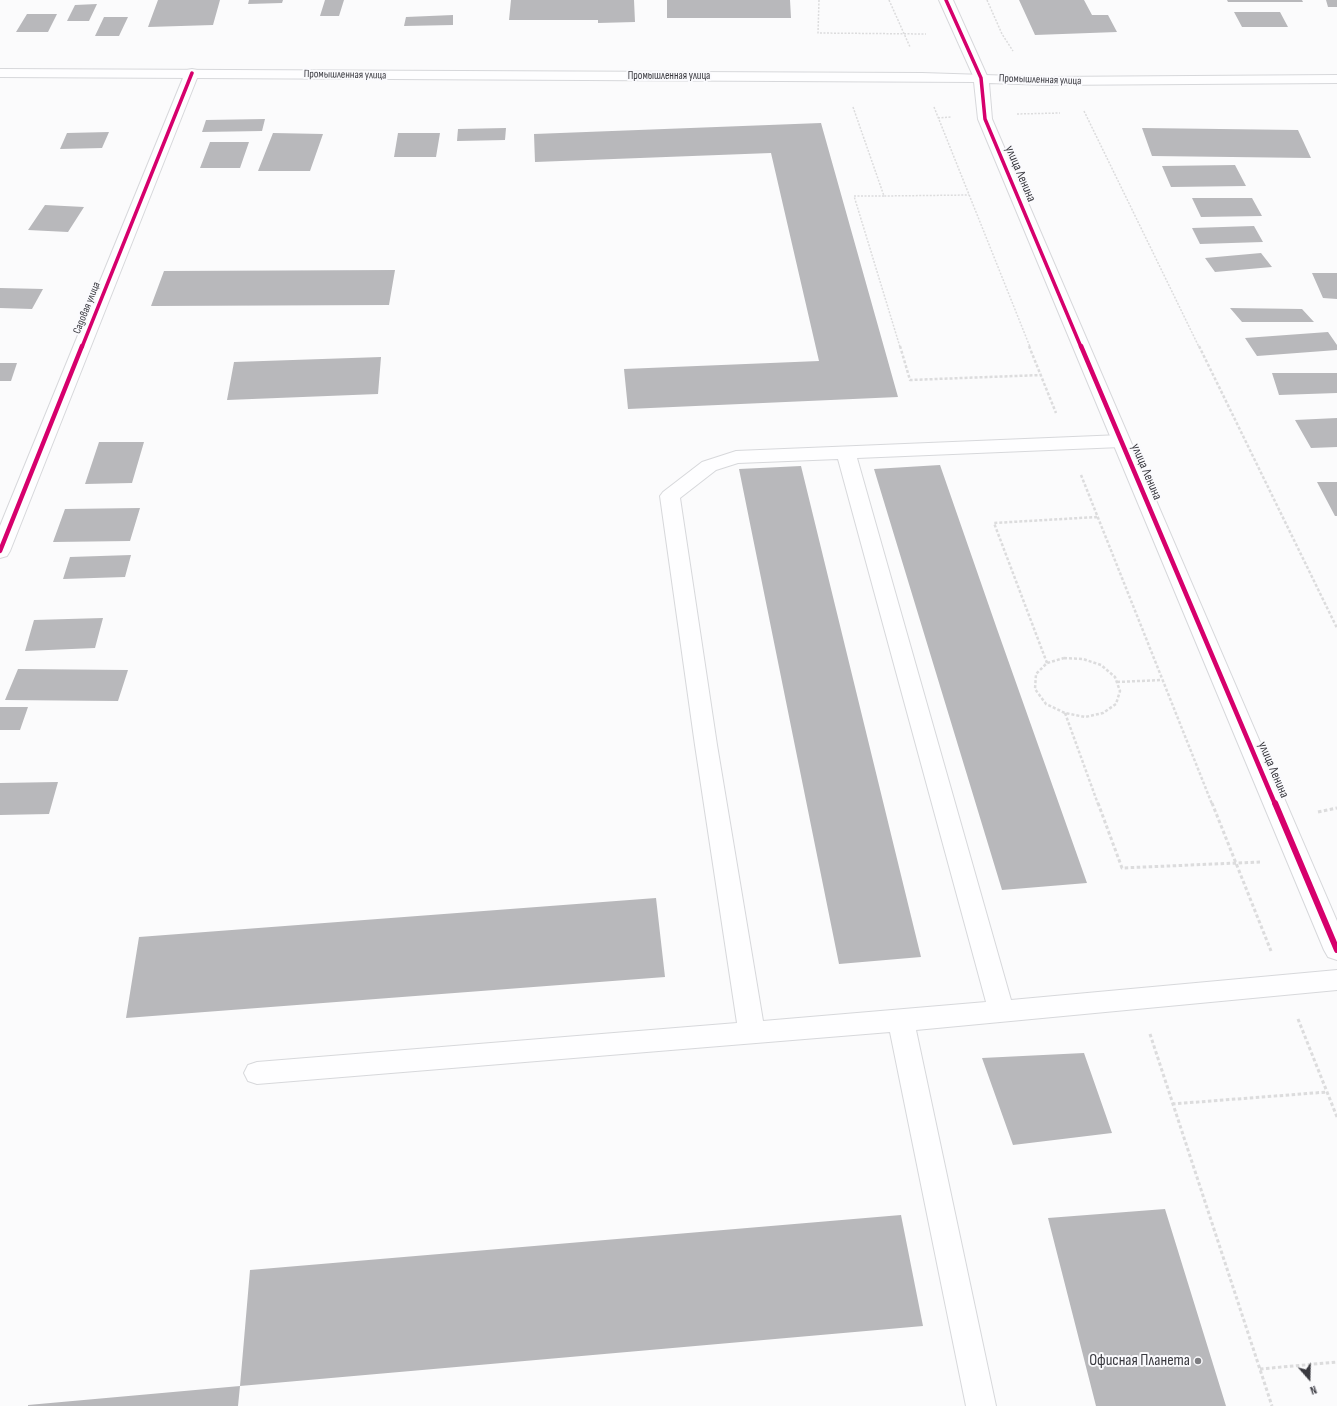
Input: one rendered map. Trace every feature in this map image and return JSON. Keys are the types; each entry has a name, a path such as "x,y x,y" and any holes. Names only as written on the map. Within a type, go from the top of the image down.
{"street":[{"name":"улица Ленина","path":"946,0 981,78 985,119 1337,950"},
{"name":"Промышленная улица","path":"0,73 922,77 1047,81 1337,79"},
{"name":"Садовая улица","path":"0,551 192,73"},
{"path":"752,1033 705,737 670,496 709,466 736,457 1121,441"},
{"path":"846,452 1002,1012"},
{"path":"257,1072 901,1021 1337,980"},
{"path":"901,1021 981,1406"}],"path":[{"path":"819,0 818,32 1002,34"},
{"path":"889,0 922,77 1337,1117"},
{"path":"987,0 1002,34 1022,66 1047,81 1085,112 1337,628"},
{"path":"851,101 884,196"},
{"path":"969,195 854,196 910,380 1041,375"},
{"path":"1047,663 994,523 1097,517"},
{"path":"1064,658 1083,658 1101,666 1115,677 1117,682 1120,691 1116,704 1103,713 1084,717 1064,713 1046,704 1035,689 1036,674 1047,663 1064,658"},
{"path":"1117,682 1162,680"},
{"path":"1064,713 1122,868 1236,863"},
{"path":"1139,999 1172,1104 1272,1406"},
{"path":"1172,1104 1327,1092"},
{"path":"1260,1369 1337,1362"}],"building":[{"path":"158,0 220,0 213,25 148,27"},
{"path":"249,0 283,0 282,3 248,4"},
{"path":"325,0 344,0 339,16 320,16"},
{"path":"511,0 634,0 635,22 598,23 598,20 509,20"},
{"path":"667,0 790,0 791,18 667,18"},
{"path":"1019,0 1084,0 1092,15 1108,15 1117,32 1035,35"},
{"path":"1227,0 1302,0 1303,2 1228,2"},
{"path":"1326,0 1337,0 1337,7 1328,7"},
{"path":"97,4 89,21 67,21 75,5"},
{"path":"1234,12 1280,12 1288,27 1242,27"},
{"path":"27,14 57,14 48,32 16,32"},
{"path":"453,15 453,25 404,26 406,17"},
{"path":"104,17 128,17 119,36 95,36"},
{"path":"265,119 262,131 202,132 206,120"},
{"path":"821,123 898,397 628,409 624,369 819,361 771,153 535,162 534,134"},
{"path":"506,128 505,140 457,141 458,129"},
{"path":"1142,128 1298,130 1311,158 1152,156"},
{"path":"109,132 102,148 60,149 67,133"},
{"path":"273,133 323,134 310,171 258,171"},
{"path":"398,133 440,133 436,157 394,157"},
{"path":"210,142 249,142 240,168 200,168"},
{"path":"1235,165 1246,186 1171,187 1162,166"},
{"path":"1192,198 1252,198 1262,216 1201,217"},
{"path":"45,205 84,207 68,232 28,230"},
{"path":"1254,226 1263,242 1200,244 1192,228"},
{"path":"1261,253 1272,267 1215,272 1205,258"},
{"path":"395,270 389,305 151,306 164,271"},
{"path":"1312,273 1337,273 1337,299 1323,298"},
{"path":"0,288 43,289 32,309 0,308"},
{"path":"1230,308 1302,309 1314,322 1242,322"},
{"path":"1328,332 1337,345 1337,350 1257,356 1245,338"},
{"path":"381,357 378,394 227,400 234,362"},
{"path":"0,363 17,363 11,381 0,381"},
{"path":"1272,373 1337,373 1337,393 1279,395"},
{"path":"1337,418 1337,447 1311,448 1295,420"},
{"path":"99,442 144,442 132,483 85,484"},
{"path":"940,465 1087,883 1002,890 874,469"},
{"path":"801,466 921,957 839,964 739,469"},
{"path":"1317,482 1337,482 1337,516 1335,516"},
{"path":"140,508 130,541 53,542 65,509"},
{"path":"131,555 125,577 63,579 70,557"},
{"path":"103,618 95,648 25,651 34,620"},
{"path":"18,669 128,670 118,701 5,700"},
{"path":"0,707 28,707 20,730 0,730"},
{"path":"58,782 49,814 0,815 0,783"},
{"path":"656,898 665,977 126,1018 139,937"},
{"path":"1084,1053 1112,1133 1013,1145 982,1058"},
{"path":"1165,1209 1226,1406 1096,1406 1048,1218"},
{"path":"901,1215 923,1326 240,1386 250,1270"},
{"path":"240,1386 238,1406 28,1406 28,1405"}],"cycle path":[{"path":"946,0 981,78 985,119 1337,950"},
{"path":"0,551 192,73"}],"place":[{"name":"Офисная Планета","path":"1198,1361"}]}
